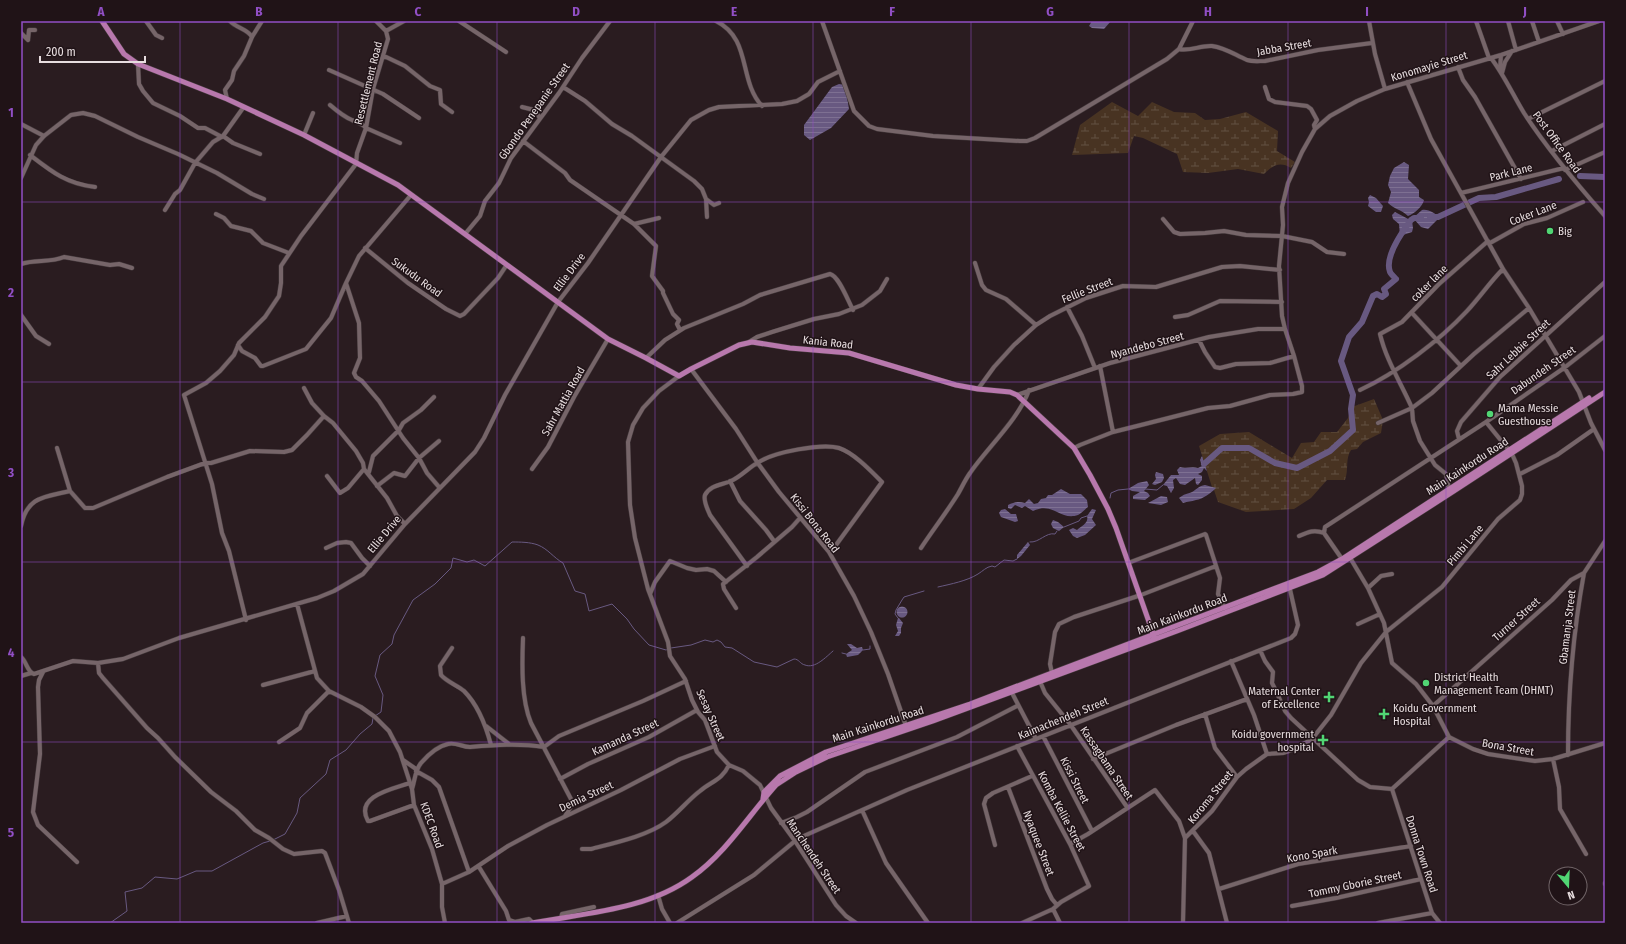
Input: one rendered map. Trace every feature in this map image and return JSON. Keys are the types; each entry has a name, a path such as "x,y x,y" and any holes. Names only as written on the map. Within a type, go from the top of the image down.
{"main road":[{"path":"102,21 124,54 138,64 227,99 243,108 304,135 350,159 356,164 378,174 411,195 506,266 531,282 608,339 680,376"},
{"name":"Kania Road","path":"680,376 739,345 761,343 790,348 849,353 937,380 978,389 1010,392 1017,395"},
{"path":"1584,403 1605,388"},
{"name":"Main Kainkordu Road","path":"1290,586 1342,559 1361,552 1584,403 1605,392"},
{"path":"1017,395 1074,448 1108,509 1141,595 1155,637"},
{"name":"Main Kainkordu Road","path":"1349,556 1425,508"},
{"path":"1202,619 1323,575 1349,556"},
{"name":"Main Kainkordu Road","path":"1040,680 1052,673 1188,625 1225,608 1257,599"},
{"path":"533,923 611,909 676,888 701,870 716,855 762,801 764,794 787,777 836,751 933,719 1086,662"},
{"name":"Main Kainkordu Road","path":"898,731 906,726 933,719"}],"street":[{"path":"146,21 156,35 162,38"},
{"path":"230,21 239,29 250,34 252,37"},
{"path":"227,99 226,90 232,80 234,71 244,56 252,37 262,21"},
{"name":"Resettlement Road","path":"356,164 357,153 366,128 373,89 388,40 386,31 376,21"},
{"path":"386,31 404,21"},
{"path":"459,21 506,52"},
{"name":"Gbondo Penepanie Street","path":"465,234 480,216 485,201 499,183 511,158 610,21"},
{"path":"716,21 728,29 736,39 742,54 751,88 762,106"},
{"path":"822,21 854,111 869,126 877,129 967,138 1027,141 1123,87 1167,60 1179,49 1193,21"},
{"path":"1369,21 1372,43 1386,89"},
{"name":"Post Office Road","path":"1476,21 1490,58 1501,72 1528,119 1565,169 1605,216"},
{"path":"1501,72 1505,62 1514,51 1508,21"},
{"path":"1532,21 1539,42"},
{"path":"1557,21 1563,34"},
{"path":"1582,21 1584,26"},
{"name":"Konomayie Street","path":"1114,432 1208,408 1238,405 1266,396 1299,394 1303,389 1285,329 1280,270 1282,207 1288,182 1305,147 1316,129 1330,116 1357,101 1386,89 1502,55 1599,21"},
{"path":"21,32 28,40 29,30 35,30"},
{"name":"Jabba Street","path":"1179,49 1184,50 1200,46 1212,46 1224,48 1246,60 1265,61 1330,48 1372,43"},
{"path":"1501,72 1502,55"},
{"path":"384,56 405,66 430,86 440,90 441,104 452,112"},
{"path":"138,64 139,84 153,103 180,116 198,128 205,128 252,152 260,154"},
{"path":"1458,67 1463,80 1475,97 1521,180"},
{"path":"329,70 373,89 419,118"},
{"name":"Ellie Drive","path":"21,676 30,673 34,674 43,672 73,661 98,663 130,657 179,638 246,620 334,591 363,574 405,524 474,452 484,438 505,395 558,302 684,127 691,120 719,107 789,104 809,94 818,82 840,71"},
{"path":"1528,119 1605,81"},
{"path":"1407,82 1431,139 1503,269 1529,308 1584,403 1594,429 1605,450"},
{"path":"563,87 585,102 612,124 632,136 694,180 702,189 706,199 707,216"},
{"path":"1265,87 1269,99 1275,102 1307,106 1311,109 1317,120 1314,125 1316,129"},
{"path":"330,105 351,120 364,124 366,128 400,143"},
{"path":"522,107 534,110 540,118"},
{"path":"165,210 175,194 180,190 195,163 213,142 222,136 243,108"},
{"path":"21,178 30,155 44,136 71,115 89,113 217,173 252,194 264,199"},
{"path":"304,135 313,113"},
{"path":"21,124 44,136"},
{"path":"1552,152 1605,124"},
{"path":"523,141 565,173 570,180 610,209 622,215 634,224 656,246 652,276 663,291 674,314 679,320 677,324 680,330"},
{"name":"Park Lane","path":"1461,193 1565,169 1605,152"},
{"name":"Resettlement Road","path":"350,159 357,153"},
{"path":"30,155 49,171 63,178 76,184 95,187"},
{"path":"246,620 229,551 222,533 212,484 184,395 206,383 234,355 238,346 265,317 279,296 281,266 300,236 356,164"},
{"path":"238,346 242,351 255,358 261,366 306,349 331,318 359,256 411,195"},
{"path":"706,199 714,205 719,203"},
{"name":"Coker Lane","path":"1489,242 1524,224 1547,218 1583,202"},
{"path":"216,214 224,218 231,226 251,230 263,243 289,254"},
{"path":"634,224 659,218"},
{"path":"1163,219 1174,232 1180,234 1205,234 1224,230 1246,234 1282,236 1312,242 1327,252 1344,254"},
{"name":"coker lane","path":"1393,372 1380,334 1402,322 1439,284 1489,242"},
{"name":"Sukudu Road","path":"365,248 408,282 446,309 460,316 464,314 498,278 506,266"},
{"path":"21,264 30,261 37,262 64,257 110,265 119,264 132,268"},
{"path":"975,263 982,285 986,290 1006,299 1036,325"},
{"name":"Fellie Street","path":"978,389 994,367 1014,345 1036,325 1050,316 1086,298 1123,286 1156,288 1222,268 1240,266 1280,270"},
{"path":"1360,390 1379,382 1448,330 1469,309 1503,269"},
{"path":"646,358 665,340 680,330 704,319 760,296 830,274 837,278 853,310"},
{"path":"749,343 772,332 814,319 853,310 875,296 882,288 886,279"},
{"name":"Sahr Lebbie Street","path":"1459,439 1457,431 1461,422 1500,377 1605,282"},
{"path":"346,283 359,323 360,358 354,372 356,377 362,380 371,391 419,458 427,473 439,488"},
{"path":"1175,317 1188,315 1220,301 1282,302"},
{"path":"1067,307 1097,367 1114,432 1074,448"},
{"path":"1378,423 1412,408 1432,393 1460,365 1529,308"},
{"path":"1412,313 1460,365"},
{"path":"21,315 36,336 49,344"},
{"name":"Nyandebo Street","path":"1017,395 1097,367 1198,340 1258,329 1285,329"},
{"name":"Dabundeh Street","path":"1324,533 1325,527 1486,422 1564,368 1605,336"},
{"name":"Sahr Mattia Road","path":"532,469 548,447 574,397 608,339"},
{"path":"1198,340 1204,352 1215,367 1220,368 1236,364 1270,363 1294,356"},
{"name":"Kissi Bona Road","path":"691,369 736,429 757,462 800,518 829,552 867,621 888,674 906,726"},
{"path":"1393,372 1402,385 1412,408 1413,421 1420,440 1435,465 1446,474 1452,490"},
{"name":"Sesay Street","path":"680,376 660,391 643,408 633,425 628,442 628,483 635,538 650,594 670,656 686,680 692,700 697,710 705,720 715,746 723,760 729,765 743,771 760,785 764,794"},
{"path":"304,388 312,403 324,416 333,422 363,463 364,469 352,484 340,493 327,476"},
{"path":"921,548 969,474 987,450 1000,436 1024,401 1028,390"},
{"path":"369,472 373,456 399,430 403,423 421,410 434,397"},
{"path":"57,448 70,491 84,508 93,508 205,463 211,463 250,451 284,452 292,450 324,416"},
{"name":"Pimbi Lane","path":"1312,739 1331,715 1361,663 1386,632 1442,587 1498,519 1520,500 1522,486 1520,474 1511,452 1486,422"},
{"path":"1520,474 1557,455 1594,429"},
{"path":"377,486 394,473 405,476 419,458 440,441"},
{"path":"747,566 710,515 704,498 708,491 744,473 757,462 801,448 834,447 850,453 868,467 882,482 836,545 829,552"},
{"path":"364,469 369,472 377,486 387,498 397,516 405,524"},
{"path":"730,481 740,501 766,530 774,542"},
{"path":"21,526 22,518 27,508 34,501 41,497 70,491"},
{"path":"736,608 724,589 723,584 747,566 792,527 800,518"},
{"path":"1299,536 1314,530 1324,533 1342,559"},
{"path":"1128,563 1205,534 1220,582 1218,594 1225,608"},
{"name":"Turner Street","path":"1433,706 1552,600 1571,580 1584,573 1605,541"},
{"path":"326,548 337,543 351,543 370,566"},
{"path":"1260,650 1265,661 1273,672 1272,682 1285,711 1343,768 1365,785 1392,789 1449,737 1433,706 1416,684 1392,663 1386,632 1380,614 1368,588 1349,556"},
{"path":"650,594 655,582 670,561 687,568 696,570 707,569 714,571 726,582"},
{"path":"1052,673 1050,664 1055,632 1059,624 1141,595 1216,566"},
{"name":"Gbamanja Street","path":"1568,755 1568,714 1571,671 1576,620 1584,573"},
{"path":"1368,588 1381,576 1392,574"},
{"name":"Kaimachendeh Street","path":"677,923 754,875 795,841 907,790 1070,724 1291,638 1297,631 1298,625 1290,586"},
{"path":"279,742 300,728 304,717 329,691 317,678 297,604"},
{"path":"1358,624 1380,614"},
{"path":"523,638 522,655 526,709 531,723 572,803 565,816"},
{"path":"452,648 440,666 441,674 464,691 475,705 486,726 491,745"},
{"path":"21,657 30,673"},
{"path":"1231,661 1247,699 1267,754 1283,753 1295,749 1312,739"},
{"path":"98,663 99,672 103,678 147,728 211,792 236,811 255,830 269,838 282,849 294,854 322,851 324,853 336,880 349,923"},
{"path":"263,685 315,671"},
{"path":"43,672 39,680 38,687 40,754 33,812 38,825 77,862"},
{"path":"412,789 416,770 420,763 439,747 449,744 469,747 509,744 544,747 558,736 643,702 686,680"},
{"name":"Kassagbama Street","path":"1040,680 1045,693 1070,724 1127,807 1155,790 1179,821 1186,838 1183,923"},
{"path":"1010,690 1017,706 1036,739"},
{"name":"KDEC Road","path":"329,691 361,707 374,716 388,731 403,760 412,789 414,805 432,849 442,884 442,907 445,923"},
{"path":"1093,759 1205,714 1247,699"},
{"path":"781,823 807,812 865,772 957,737 1017,706"},
{"name":"Kamanda Street","path":"560,779 588,764 649,737 697,710"},
{"path":"1205,714 1215,748 1236,777"},
{"path":"486,726 509,744"},
{"name":"Kissi Street","path":"1043,736 1092,831"},
{"name":"Bona Street","path":"1449,737 1473,749 1488,754 1535,761 1553,759 1605,743"},
{"name":"Demia Street","path":"442,884 478,867 528,834 621,790 680,759 715,746"},
{"name":"Komba Kellie Street","path":"1018,746 1032,776 1070,844 1089,886 1057,905"},
{"name":"Koroma Street","path":"1186,838 1212,811 1236,777 1267,754"},
{"path":"1553,759 1559,788 1560,809 1586,854"},
{"path":"403,760 432,780 438,786 469,872"},
{"path":"582,849 591,849 645,833 659,826 673,816 699,791 724,775 729,765"},
{"path":"995,845 985,801 993,793 1032,776"},
{"path":"410,783 379,794 370,799 366,805 366,814 368,820 370,821 414,805"},
{"name":"Nyaquee Street","path":"1008,787 1047,889 1057,905"},
{"name":"Donna Town Road","path":"1392,789 1432,913 1440,923"},
{"name":"Manchendeh Street","path":"764,794 771,808 795,841 836,905 856,923"},
{"path":"1070,844 1127,807"},
{"path":"862,810 886,863 928,923"},
{"path":"1193,831 1209,853 1227,923"},
{"name":"Kono Spark","path":"1219,889 1298,864 1411,846"},
{"path":"478,867 506,911 509,920 515,922 528,919 533,923"},
{"name":"Tommy Gborie Street","path":"1292,906 1421,879"},
{"path":"658,895 662,909 670,923"},
{"path":"1022,923 1053,909 1057,905"},
{"path":"561,918 562,914 567,912 594,908"},
{"path":"1053,909 1060,923"},
{"path":"1378,923 1432,913"},
{"path":"317,923 347,916"}],"green space":[{"path":"1112,102 1138,116 1152,102 1174,112 1195,113 1205,120 1220,119 1246,112 1278,131 1277,151 1295,162 1291,168 1280,164 1270,168 1264,174 1238,169 1208,173 1183,172 1177,154 1143,138 1134,136 1128,153 1072,155 1080,125"},
{"path":"1374,399 1383,420 1381,433 1363,442 1357,449 1351,450 1348,457 1345,480 1327,480 1311,498 1294,509 1246,512 1218,502 1214,490 1215,488 1212,487 1199,446 1220,434 1249,432 1292,458 1301,443 1314,442 1321,432 1337,432 1348,418 1352,407"}],"shaded area":[{"path":"1092,21 1111,21 1104,29 1092,28 1089,26"},
{"path":"839,84 845,85 849,109 831,128 810,140 804,135 804,125 832,87"},
{"path":"1404,162 1409,165 1408,179 1419,190 1419,197 1424,200 1418,210 1408,216 1388,203 1391,192 1388,185 1390,176 1394,168"},
{"path":"1370,195 1376,198 1383,206 1381,212 1376,212 1368,206 1368,198"},
{"path":"1422,210 1432,212 1439,218 1428,229 1421,227 1413,218"},
{"path":"1395,212 1412,221 1412,232 1400,236 1399,224 1393,219 1392,215"},
{"path":"1202,456 1207,471 1204,468 1202,472 1198,474 1202,476 1202,480 1198,485 1196,484 1195,478 1185,485 1180,484 1176,478 1173,480 1174,488 1171,493 1167,486 1163,485 1171,475 1179,475 1177,470 1180,467 1198,468 1202,466 1200,460"},
{"path":"1156,472 1163,474 1164,478 1162,482 1155,485 1152,484 1156,479"},
{"path":"1147,481 1149,485 1144,491 1150,496 1145,500 1133,499 1133,496 1140,492 1128,489 1138,483"},
{"path":"1205,485 1216,488 1204,497 1194,501 1183,503 1179,498 1200,487"},
{"path":"1061,489 1070,494 1081,494 1087,500 1088,507 1079,514 1072,516 1066,516 1046,508 1033,511 1025,506 1022,508 1015,505 1011,509 1008,508 1008,505 1010,504 1019,502 1025,503 1029,499 1034,504 1038,503 1041,499 1046,498 1048,495 1052,495"},
{"path":"1161,496 1167,497 1168,502 1161,505 1148,503"},
{"path":"1005,509 1011,514 1016,514 1018,521 1015,522 1001,517 999,513 1001,510"},
{"path":"1092,509 1096,510 1092,519 1096,525 1085,535 1077,538 1073,536 1069,530 1073,528 1077,530 1085,524 1087,521 1087,516"},
{"path":"1053,520 1064,527 1059,531 1053,528 1051,524"},
{"path":"1028,542 1030,545 1017,559 1017,555"},
{"path":"900,607 904,607 906,608 906,616 900,617 897,614 897,610"},
{"path":"898,618 903,623 901,633 899,636 895,636 898,631 896,625"},
{"path":"847,644 851,644 857,648 862,647 863,650 858,655 847,657 846,654 852,650"}],"waterway":[{"path":"1580,176 1605,177"},
{"path":"1430,217 1438,217 1479,198 1496,197 1559,179"},
{"path":"1204,464 1222,448 1249,448 1275,463 1297,468 1330,451 1353,430 1351,409 1353,395 1341,361 1349,337 1362,322 1373,296 1377,294 1382,297 1386,294 1384,289 1396,279 1390,272 1389,266 1389,259 1395,245 1411,220 1414,218 1421,218"},
{"path":"1145,489 1157,490 1163,485"},
{"path":"1110,498 1111,493 1118,490 1128,489"},
{"path":"1064,527 1087,516"},
{"path":"1030,542 1055,534 1057,531"},
{"path":"375,716 381,712 383,695 375,676 380,655 392,644 394,635 413,600 435,584 451,568 453,558 467,562 474,560 485,566 512,542 538,545 563,563 575,591 585,594 589,611 612,604 649,645 666,650 668,649"},
{"path":"938,587 969,579 988,567 995,567 1004,560 1013,561 1017,559"},
{"path":"898,618 895,614 896,610 904,597 924,591"},
{"path":"671,648 691,645 705,640 713,642 717,640 725,647 732,648 754,662 777,667 794,659 809,666 813,665 820,662 833,651"},
{"path":"863,650 870,649 870,646"},
{"path":"842,653 846,654"},
{"path":"273,840 285,834 297,813 300,798 326,774 330,760 346,750 360,734 372,724 373,718"},
{"path":"110,923 127,911 125,892 142,888 155,877 177,879 196,871 212,871 263,843 270,841"}],"place":[{"name":"Big","path":"1550,231"},
{"name":"Mama Messie Guesthouse","path":"1490,414"},
{"name":"District Health Management Team (DHMT)","path":"1426,683"},
{"name":"Maternal Center of Excellence","path":"1329,697"},
{"name":"Koidu Government Hospital","path":"1384,714"},
{"name":"Koidu government hospital","path":"1323,740"}]}
